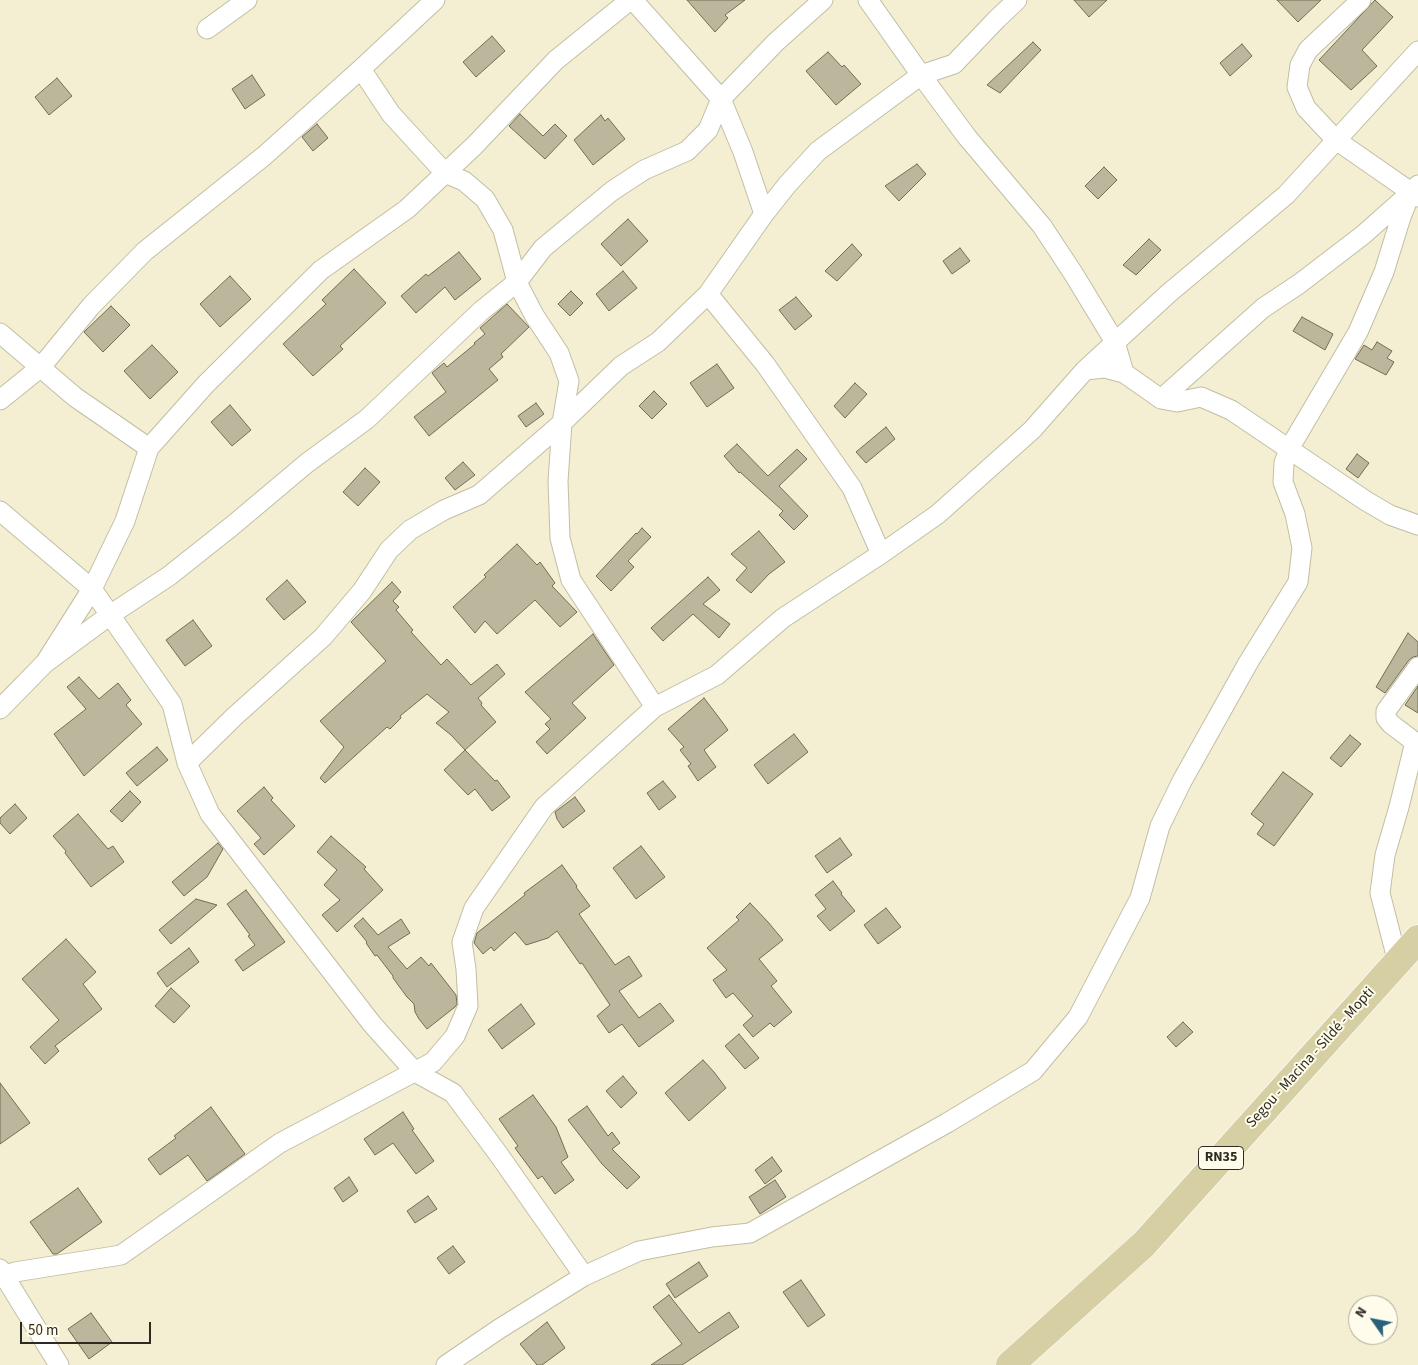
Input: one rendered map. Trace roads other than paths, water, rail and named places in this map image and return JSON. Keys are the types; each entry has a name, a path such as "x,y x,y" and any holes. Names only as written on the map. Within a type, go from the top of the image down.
{"main road":[{"name":"Segou - Macina - Sildé - Mopti","path":"1010,1365 1144,1244 1418,939"}],"street":[{"path":"207,28 247,0"},
{"path":"0,400 41,368 91,306 145,251 264,156 435,0"},
{"path":"45,664 92,589 125,521 150,448 206,384 320,270 407,209 474,146 556,60 631,0 721,98 743,152 764,214"},
{"path":"0,709 45,664 110,615 169,576 232,526 307,462 367,419 481,311 517,282 543,248 612,191 644,170 687,151 708,130 721,98 776,42 823,0"},
{"path":"868,0 967,137 1042,226 1115,342 1124,373"},
{"path":"187,763 235,716 323,637 362,591 389,550 410,530 444,510 479,495 562,423 621,366 658,342 708,294 787,184 818,151 922,75 954,64 1017,0"},
{"path":"1361,0 1308,50 1300,65 1297,87 1306,108 1336,140 1416,192"},
{"path":"59,1365 2,1274 121,1255 280,1143 433,1062 455,1036 468,1006 462,942 474,908 544,806 655,707 718,676 783,618 882,554 938,514 1025,437 1085,370 1115,342 1169,293 1286,195 1418,51"},
{"path":"361,69 391,114 445,173 464,181 485,199 503,230 517,282 534,315 559,354 568,381 562,423 558,481 560,538 571,580 655,707"},
{"path":"1160,399 1263,308 1299,284 1416,192"},
{"path":"446,1365 499,1329 584,1276 639,1251 712,1237 750,1233 947,1123 1033,1071 1078,1017 1140,898 1160,826 1182,780 1248,663 1298,582 1302,548 1295,514 1283,482 1284,463 1289,449 1358,332 1384,272 1401,218 1416,192"},
{"path":"708,294 765,364 852,488 882,554"},
{"path":"0,333 75,397 150,448"},
{"path":"1085,370 1105,368 1124,373 1160,399 1177,402 1201,397 1231,410 1366,502 1390,515 1418,525"},
{"path":"0,511 92,589 172,704 187,763 210,814 372,1024 415,1072 452,1093 499,1155 584,1276"},
{"path":"1398,963 1380,893 1385,856 1414,746 1412,740 1386,718 1386,711 1418,667"}]}
